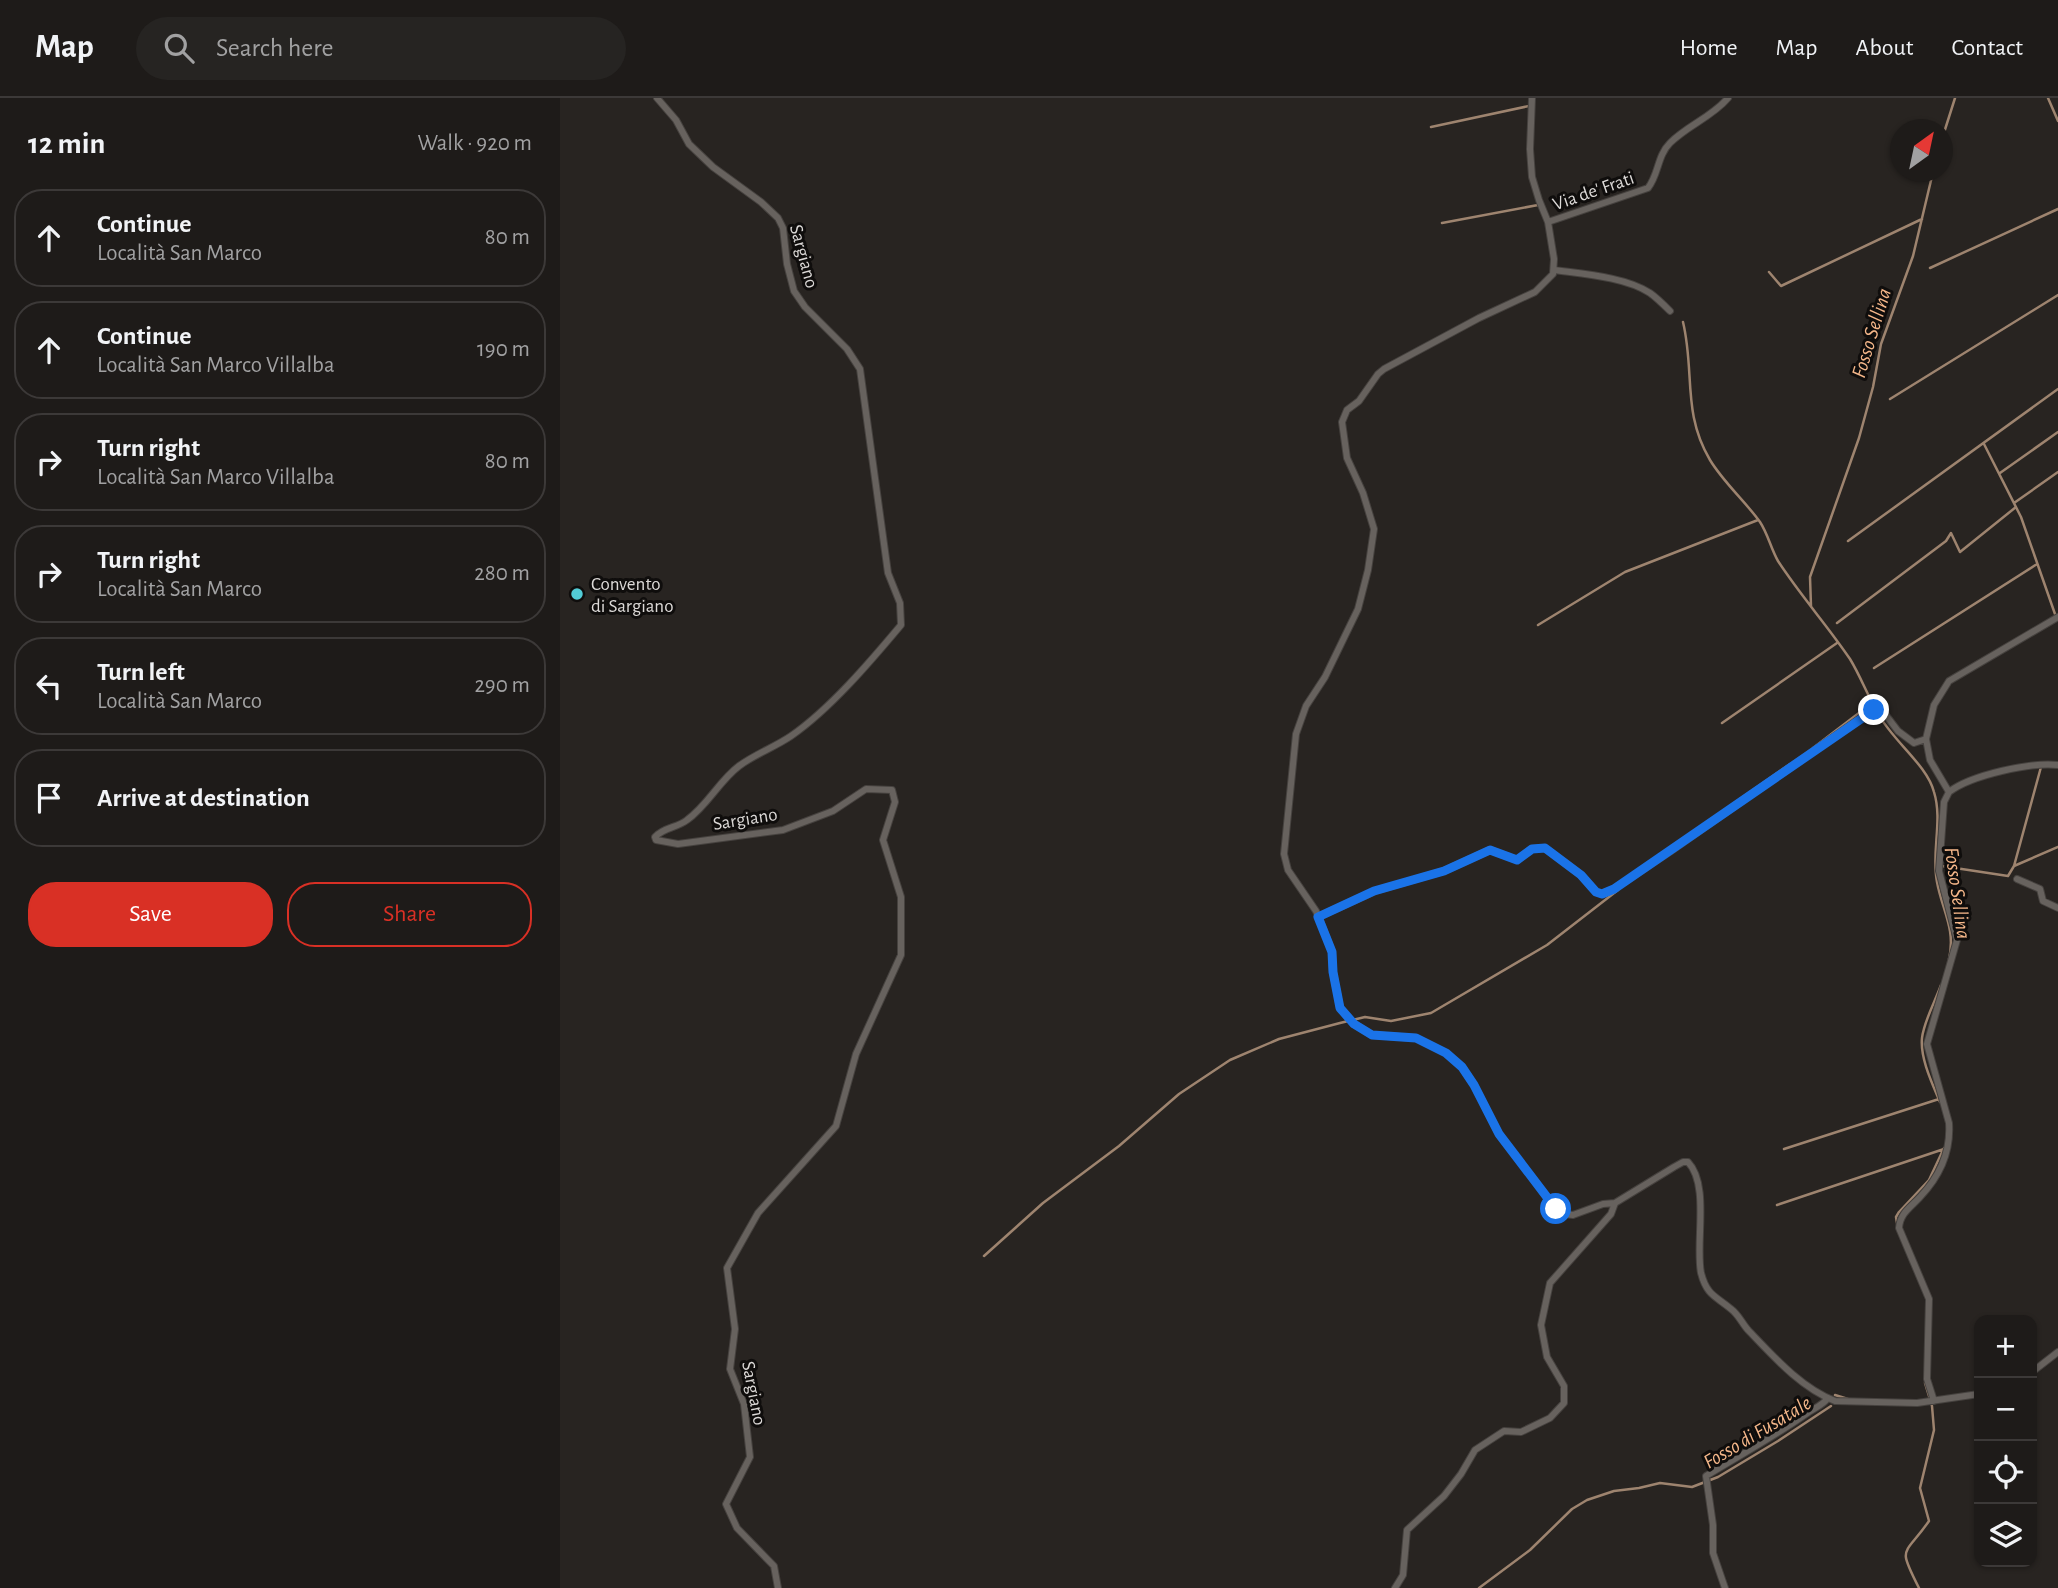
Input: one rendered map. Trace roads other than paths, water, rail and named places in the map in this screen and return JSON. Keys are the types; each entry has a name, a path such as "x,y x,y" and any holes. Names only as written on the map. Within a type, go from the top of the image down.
{"street":[{"name":"Sargiano","path":"657,98 676,120 689,144 713,167 778,218 783,228 787,264 794,291 805,307 847,349 860,369 888,573 900,603 901,625 816,716 790,737 741,764 720,782 686,821 662,830 655,837 656,840 678,844 783,830 833,811 866,789 892,789 895,802 883,840 901,897 901,956 856,1054 836,1126 758,1213 727,1268 735,1329 730,1369 744,1404 750,1457 726,1504 737,1528 774,1566 778,1588"},
{"path":"1532,98 1532,177 1548,222 1554,270 1551,278 1535,292 1479,318 1384,369 1344,416 1347,458 1363,493 1374,529 1368,570 1358,609 1325,677 1306,706 1296,734 1283,843 1288,870 1318,917 1332,952 1340,1008 1354,1024 1372,1035 1416,1038 1446,1053 1462,1067 1499,1134 1556,1209 1563,1214 1573,1215 1603,1204 1615,1203 1674,1167 1688,1162 1693,1167 1698,1186 1701,1271 1707,1288 1719,1302 1731,1309 1746,1328 1793,1374 1835,1401 1931,1402 1974,1395"},
{"name":"Via de' Frati","path":"1548,222 1648,188 1653,182 1665,149 1688,129 1713,113 1728,98"},
{"path":"1554,270 1637,286 1650,293 1670,311"},
{"path":"1949,792 1930,760 1926,739 1934,705 1949,681 2058,617"},
{"path":"1318,917 1374,891 1444,871 1490,850 1517,860 1532,849 1545,848 1581,875 1596,892 1602,894 1660,858 1869,712 1882,710 1898,731 1914,743 1926,739"},
{"path":"1931,1402 1927,1379 1929,1299 1899,1228 1902,1216 1941,1169 1950,1135 1927,1044 1956,940 1939,871 1944,802 1949,792 1981,777 2036,765 2058,765"},
{"path":"2017,879 2040,889 2043,901 2058,908"},
{"path":"1395,1588 1403,1575 1407,1530 1444,1496 1475,1450 1504,1431 1521,1432 1550,1418 1564,1403 1564,1386 1547,1357 1541,1325 1550,1283 1611,1214 1615,1203"},
{"path":"2037,1368 2058,1352"},
{"path":"1725,1588 1713,1553 1713,1525 1707,1480 1776,1436 1809,1411 1824,1404 1828,1398"}],"waterway":[{"name":"Fosso Sellina","path":"1948,119 1955,98"},
{"path":"2048,98 2058,121"},
{"path":"1431,127 1529,106"},
{"name":"Fosso Sellina","path":"1811,606 1810,577 1859,438 1881,344 1913,256 1931,182"},
{"path":"1442,223 1538,205"},
{"path":"1930,268 2058,209"},
{"path":"1769,272 1781,286 1922,219"},
{"path":"1890,399 2058,295"},
{"name":"Fosso Sellina","path":"1683,322 1692,409 1701,443 1710,460 1760,522 1778,561 1850,659 1885,725 1930,782 1937,814 1936,871 1951,938 1949,959"},
{"path":"1848,541 2058,389"},
{"path":"2000,473 2058,432"},
{"path":"1984,444 2021,517 2055,614"},
{"path":"2014,503 2058,472"},
{"path":"1837,623 1946,541 1951,533 1960,552 2016,507"},
{"path":"1538,625 1625,572 1758,520"},
{"path":"1874,668 2037,564"},
{"path":"1722,723 1837,643"},
{"path":"1813,748 1872,703"},
{"path":"1687,836 1790,764"},
{"path":"1942,866 2008,876 2014,866 2041,767"},
{"path":"2014,866 2058,847"},
{"path":"984,1256 1043,1203 1119,1146 1179,1094 1230,1060 1279,1039 1365,1017 1391,1021 1431,1013 1547,945 1618,890"},
{"name":"Fosso Sellina","path":"1940,1102 1927,1070 1922,1038 1941,985"},
{"path":"1784,1149 1939,1099"},
{"name":"Fosso Sellina","path":"1897,1223 1899,1212 1929,1180 1944,1148"},
{"path":"1777,1205 1944,1149"},
{"name":"Fosso Sellina","path":"1919,1588 1908,1564 1906,1552 1929,1521 1920,1488 1934,1430 1932,1406 1925,1383"},
{"name":"Fosso di Fusatale","path":"1835,1395 1848,1399"},
{"name":"Fosso di Fusatale","path":"1479,1588 1530,1550 1572,1509 1587,1500 1614,1491 1660,1483 1692,1487 1718,1477 1831,1406"}],"place":[{"name":"Convento di Sargiano","path":"577,594"}]}
